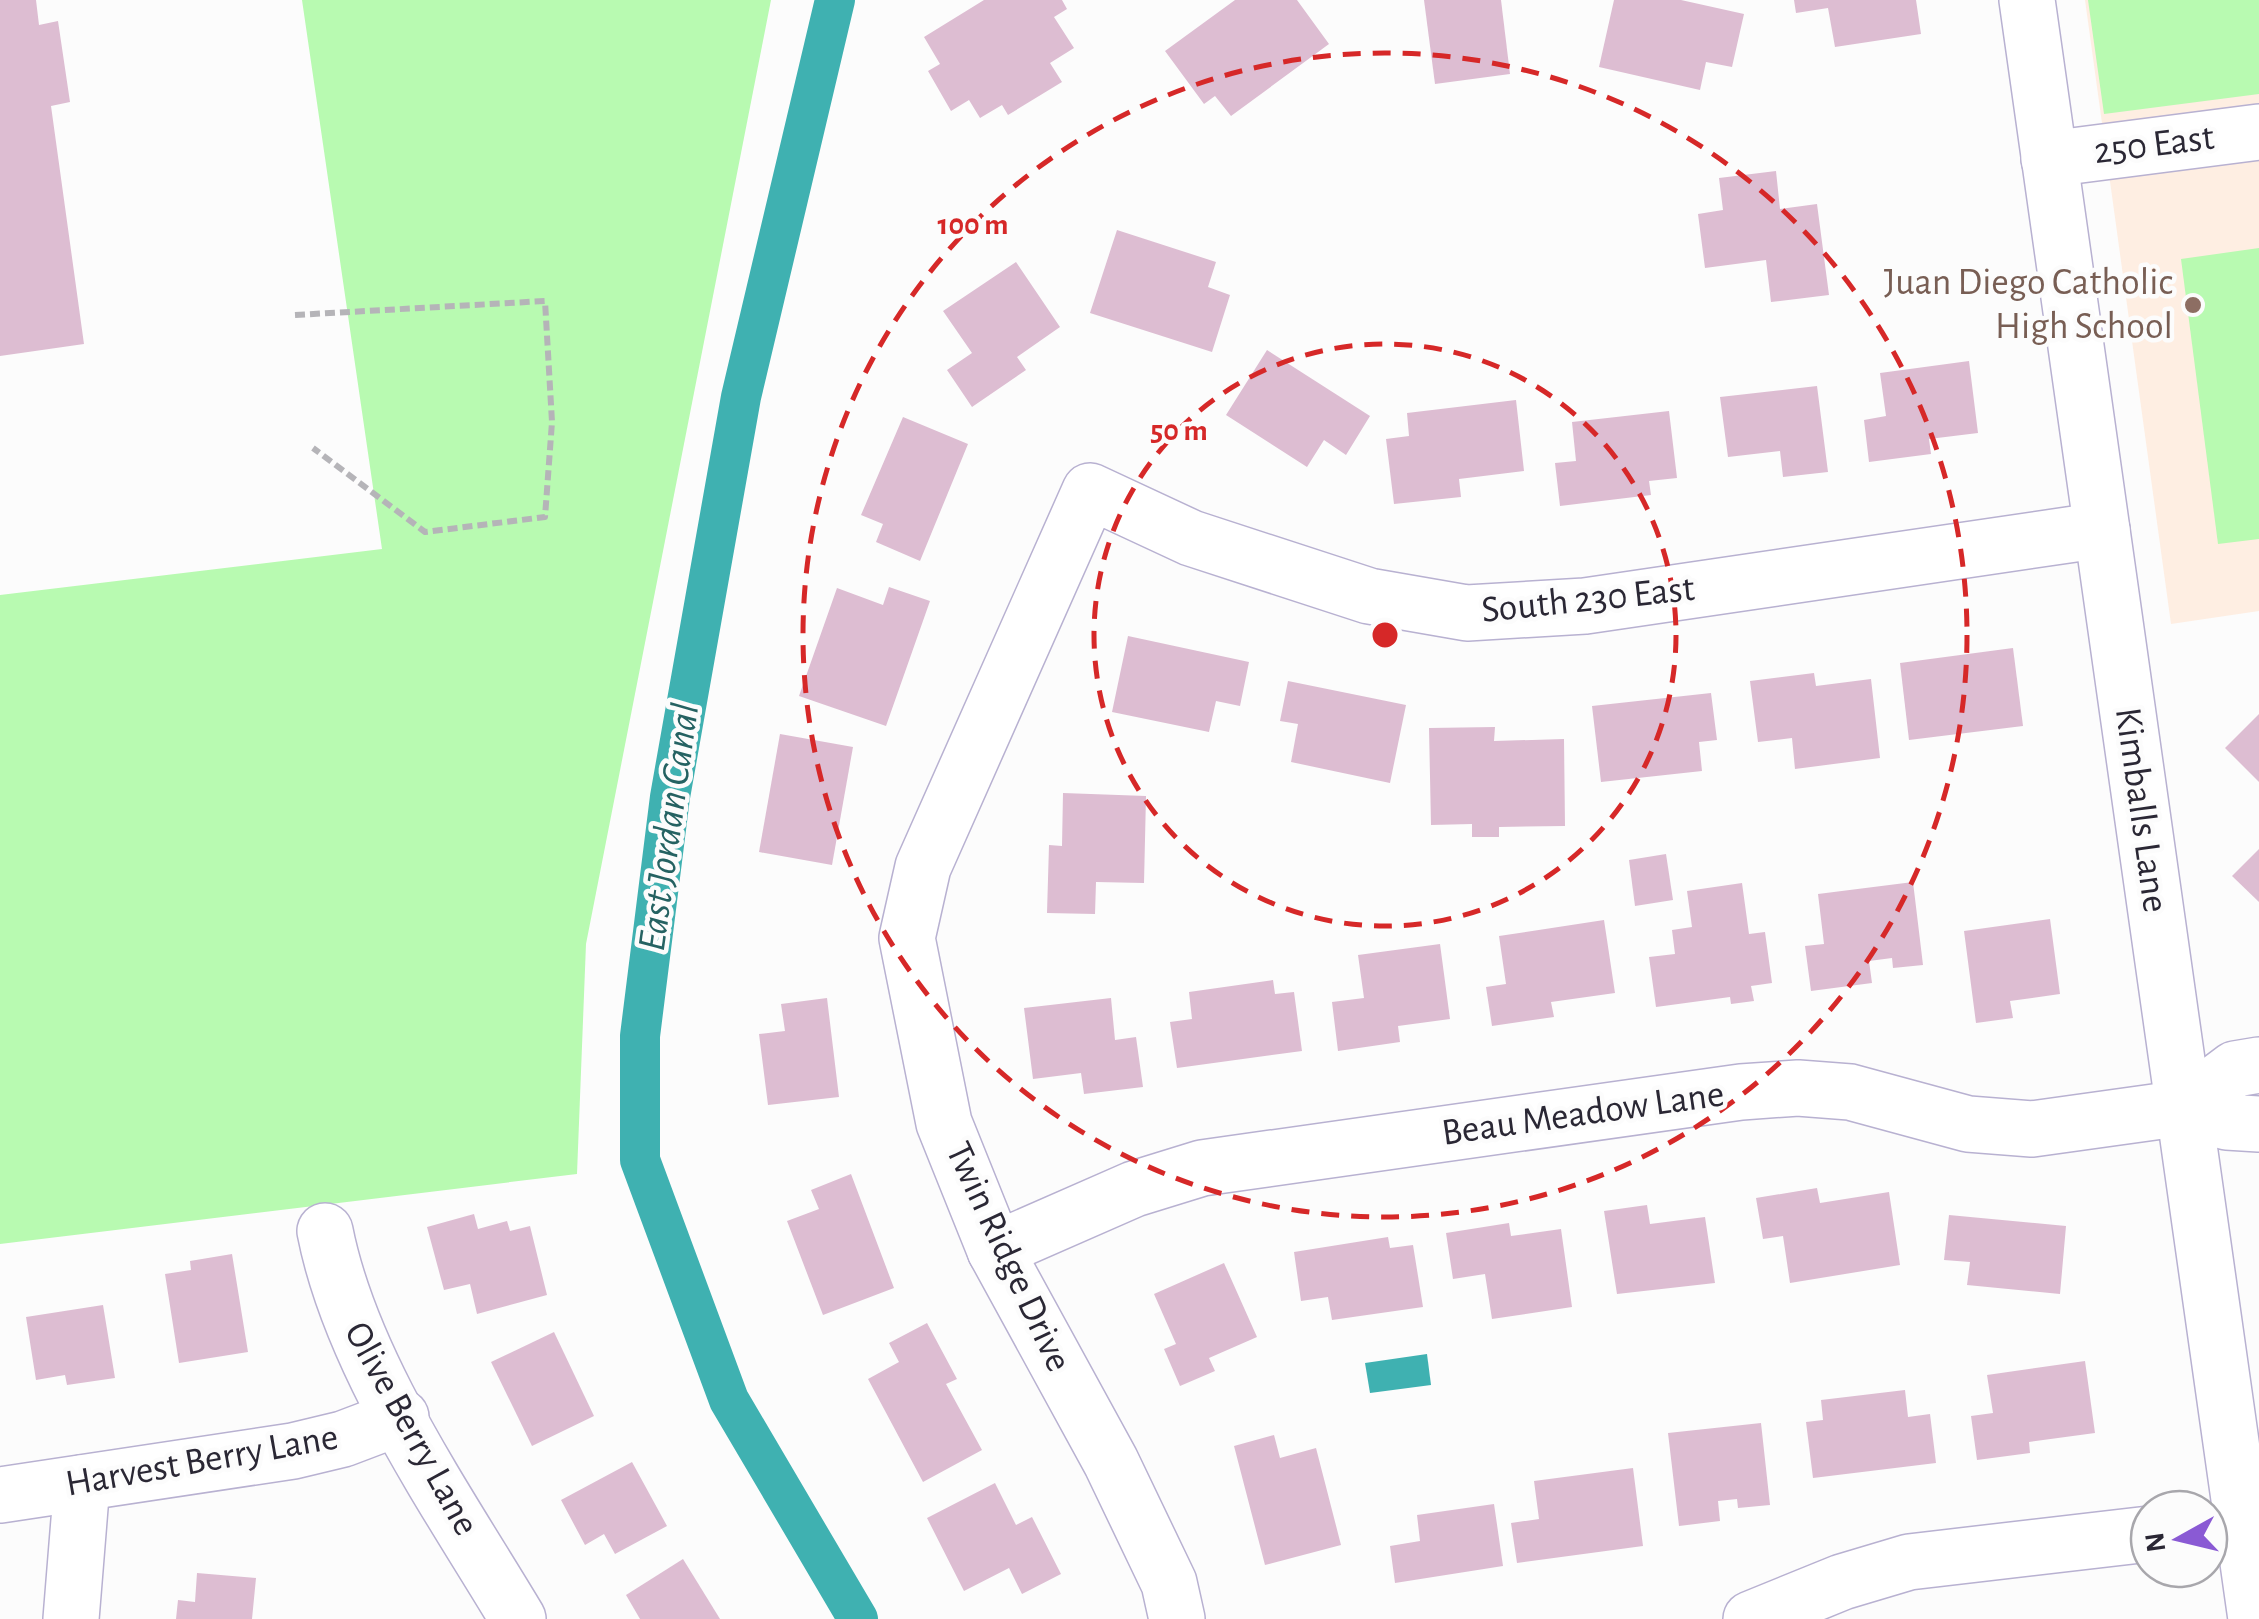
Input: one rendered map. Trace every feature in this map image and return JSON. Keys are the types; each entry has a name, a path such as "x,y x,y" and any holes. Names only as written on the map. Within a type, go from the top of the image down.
{"street":[{"name":"Kimballs Lane","path":"2027,0 2183,1108 2222,1489"},
{"name":"250 East","path":"2049,159 2259,132"},
{"name":"South 230 East","path":"1090,492 1191,538 1368,596 1468,613 1585,606 2102,530"},
{"name":"Twin Ridge Drive","path":"1090,492 923,867 907,938 944,1123 996,1250 1119,1479 1169,1582 1177,1619"},
{"path":"2183,1108 2235,1070 2259,1065"},
{"name":"Beau Meadow Lane","path":"996,1250 1134,1190 1202,1168 1742,1092 1798,1088 1850,1092 1968,1124 2032,1129 2183,1108"},
{"path":"2183,1108 2227,1122 2259,1124"},
{"name":"Olive Berry Lane","path":"326,1231 346,1312 401,1417 518,1619"},
{"name":"Harvest Berry Lane","path":"0,1495 293,1451 343,1440 401,1417"},
{"path":"71,1619 82,1483"},
{"name":"Kimballs Lane","path":"2229,1534 2256,1619"},
{"path":"1751,1619 1842,1582 1908,1562 2129,1536"}],"path":[{"path":"294,315 545,301 552,422 545,517 425,532 313,448"}],"shaded area":[{"name":"Juan Diego Catholic High School","path":"2085,0 2259,0 2259,611 2171,624"}],"green space":[{"path":"302,0 771,0 586,944 577,1174 0,1244 0,595 382,549"},
{"path":"2088,0 2259,0 2259,94 2104,114"},
{"path":"2259,248 2259,539 2218,544 2181,259"}],"water":[{"path":"1427,1354 1431,1385 1370,1393 1365,1363"}],"building":[{"path":"0,0 36,0 39,25 58,21 70,102 51,106 84,344 0,356"},
{"path":"984,0 1062,0 1067,9 1054,17 1074,48 1050,63 1062,82 1008,115 1002,105 980,118 969,100 951,111 928,71 940,64 924,37"},
{"path":"1235,0 1297,0 1329,44 1231,116 1215,96 1204,104 1165,51"},
{"path":"1424,0 1501,0 1510,74 1435,84"},
{"path":"1614,0 1681,0 1744,14 1732,67 1706,62 1700,90 1599,67"},
{"path":"1794,0 1916,0 1921,34 1835,47 1828,8 1796,13"},
{"path":"1776,171 1780,209 1817,204 1829,295 1771,302 1766,260 1705,268 1698,214 1723,210 1719,178"},
{"path":"1117,230 1216,262 1208,287 1230,295 1212,352 1090,313"},
{"path":"1016,262 1060,327 1017,357 1026,370 972,407 947,370 972,353 943,311"},
{"path":"1267,350 1370,416 1346,455 1324,440 1307,467 1226,415"},
{"path":"1969,361 1978,433 1929,439 1931,454 1869,462 1864,420 1886,416 1880,373"},
{"path":"1817,386 1828,472 1783,477 1780,451 1728,457 1720,397"},
{"path":"1516,400 1524,471 1459,479 1461,497 1394,504 1386,439 1409,436 1407,413"},
{"path":"1669,411 1677,478 1649,481 1651,495 1560,506 1555,463 1576,461 1572,422"},
{"path":"903,417 968,444 920,561 876,542 883,524 861,515"},
{"path":"889,587 930,601 886,726 799,696 837,588 883,605"},
{"path":"1128,636 1249,662 1240,706 1216,701 1209,732 1112,712"},
{"path":"2013,648 2023,726 1909,740 1900,663"},
{"path":"1814,673 1816,686 1871,679 1880,758 1795,769 1792,738 1758,742 1750,681"},
{"path":"1288,681 1406,705 1390,783 1291,762 1298,724 1280,721"},
{"path":"1711,693 1717,740 1699,742 1702,771 1601,782 1592,706"},
{"path":"2259,714 2259,782 2225,748"},
{"path":"1495,727 1494,741 1564,739 1565,826 1499,827 1499,837 1472,837 1472,824 1431,825 1429,728"},
{"path":"780,734 853,747 832,865 759,852"},
{"path":"1063,793 1146,796 1144,883 1096,882 1095,914 1047,913 1049,845 1062,846"},
{"path":"2259,849 2259,902 2232,876"},
{"path":"1666,854 1673,900 1635,906 1629,860"},
{"path":"1913,882 1923,965 1893,968 1892,958 1869,961 1872,983 1811,991 1805,946 1824,944 1818,894"},
{"path":"1742,883 1749,934 1765,932 1772,983 1751,986 1754,1001 1731,1004 1730,997 1656,1007 1649,957 1675,954 1672,930 1692,927 1687,891"},
{"path":"2050,919 2060,994 2010,1001 2013,1018 1976,1023 1964,931"},
{"path":"1604,920 1615,993 1551,1002 1554,1017 1492,1026 1486,987 1506,984 1499,936"},
{"path":"1440,944 1450,1019 1398,1026 1400,1042 1338,1051 1332,1002 1364,998 1358,955"},
{"path":"1273,980 1275,994 1294,992 1302,1051 1177,1068 1170,1022 1192,1019 1189,992"},
{"path":"827,998 839,1097 768,1105 759,1034 785,1031 781,1004"},
{"path":"1111,998 1115,1040 1136,1037 1143,1087 1084,1094 1081,1073 1033,1079 1024,1008"},
{"path":"851,1174 894,1288 823,1315 787,1221 819,1209 811,1190"},
{"path":"1817,1188 1820,1203 1889,1192 1900,1265 1790,1283 1783,1236 1763,1239 1756,1198"},
{"path":"1647,1205 1650,1224 1705,1217 1715,1283 1617,1294 1604,1211"},
{"path":"474,1214 478,1229 507,1221 510,1231 530,1226 547,1295 477,1314 470,1284 444,1290 427,1227"},
{"path":"1949,1215 2066,1226 2060,1294 1967,1285 1970,1262 1944,1260"},
{"path":"1509,1223 1511,1236 1561,1229 1572,1307 1492,1319 1485,1274 1453,1279 1446,1233"},
{"path":"1388,1237 1390,1248 1413,1245 1423,1307 1332,1320 1328,1297 1301,1301 1294,1252"},
{"path":"232,1254 248,1352 179,1363 165,1274 191,1270 190,1261"},
{"path":"1224,1263 1257,1337 1209,1358 1215,1371 1180,1386 1164,1349 1176,1344 1154,1294"},
{"path":"103,1305 115,1378 67,1385 65,1375 36,1380 26,1317"},
{"path":"927,1323 957,1379 946,1384 982,1450 923,1482 868,1379 899,1362 889,1343"},
{"path":"554,1332 594,1416 532,1446 491,1362"},
{"path":"2085,1361 2095,1433 2029,1442 2030,1453 1977,1460 1971,1416 1993,1413 1987,1375"},
{"path":"1905,1390 1908,1417 1930,1414 1936,1463 1813,1478 1806,1422 1823,1420 1821,1400"},
{"path":"1761,1423 1770,1505 1738,1508 1737,1499 1718,1501 1720,1521 1679,1526 1668,1433"},
{"path":"1274,1435 1280,1458 1316,1448 1341,1545 1265,1565 1234,1446"},
{"path":"632,1462 667,1526 615,1554 604,1534 585,1545 561,1500"},
{"path":"1633,1468 1643,1546 1517,1563 1511,1523 1539,1519 1534,1481"},
{"path":"995,1483 1016,1525 1032,1517 1061,1574 1022,1594 1009,1568 964,1591 927,1518"},
{"path":"1494,1504 1503,1566 1395,1583 1390,1546 1420,1541 1417,1515"},
{"path":"683,1559 720,1619 640,1619 626,1595"},
{"path":"197,1573 256,1578 252,1619 176,1619 178,1600 195,1602"}],"waterway":[{"name":"East Jordan Canal","path":"835,0 741,397 670,797 640,1036 640,1160 729,1400 858,1619"}],"place":[{"name":"Juan Diego Catholic High School","path":"2193,305"}]}
